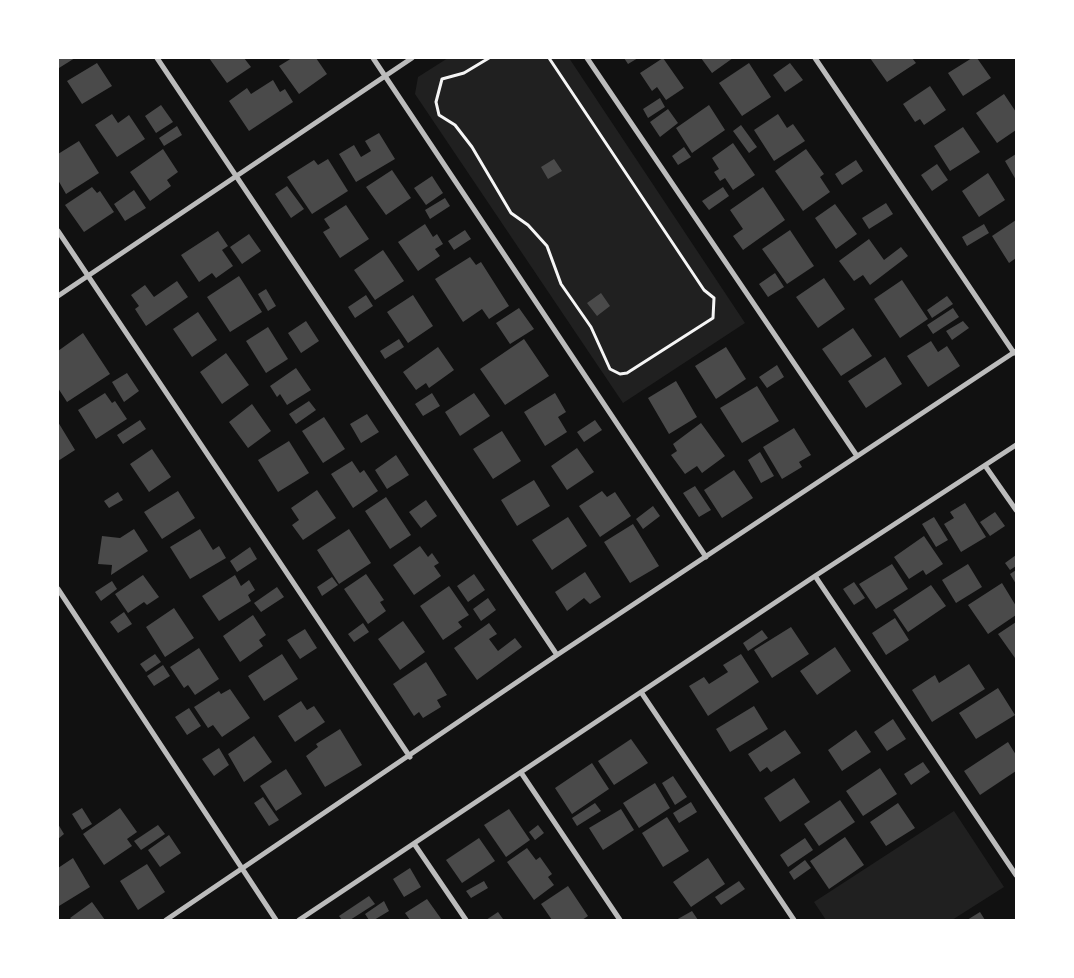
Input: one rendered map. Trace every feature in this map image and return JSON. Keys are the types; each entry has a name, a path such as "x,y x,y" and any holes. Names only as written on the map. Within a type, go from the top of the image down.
{"street":[{"path":"157,58 557,655"},
{"path":"373,58 706,557"},
{"path":"58,296 412,58"},
{"path":"588,58 857,456"},
{"path":"166,920 241,871 557,655 1015,352 816,58"},
{"path":"58,231 410,756"},
{"path":"299,920 416,845 815,576 1016,445"},
{"path":"986,466 1016,510"},
{"path":"815,576 1016,875"},
{"path":"58,589 241,871 276,920"},
{"path":"642,692 794,920"},
{"path":"522,774 620,920"},
{"path":"416,845 466,920"}],"path":[{"path":"489,58 464,74 442,79 436,102 439,115 455,125 472,146 511,214 528,225 547,246 561,284 591,327 610,369 620,374 628,373 713,318 714,298 704,290 549,58"}],"shaded area":[{"path":"448,58 569,58 745,323 623,403 415,94 418,77"},
{"path":"954,811 1004,887 952,920 826,920 814,902"}],"building":[{"path":"58,58 75,58 59,68"},
{"path":"209,58 244,58 251,67 227,83"},
{"path":"292,58 316,58 327,74 299,94 279,66"},
{"path":"624,58 638,58 628,64"},
{"path":"663,58 684,88 666,100 657,87 652,91 640,73"},
{"path":"701,58 733,58 712,73"},
{"path":"870,58 912,58 916,63 887,82"},
{"path":"972,58 977,58 991,78 963,96 948,73"},
{"path":"97,63 112,86 82,104 67,81"},
{"path":"749,63 771,97 742,116 719,83"},
{"path":"790,63 803,80 785,92 773,75"},
{"path":"273,80 280,92 285,89 293,102 249,131 229,101 247,88 251,94"},
{"path":"930,86 946,110 924,125 920,119 915,122 903,104"},
{"path":"1004,94 1016,112 1016,130 997,143 976,113"},
{"path":"660,98 665,107 648,118 643,109"},
{"path":"161,105 173,122 156,133 145,116"},
{"path":"709,105 725,130 692,153 676,128"},
{"path":"668,109 678,123 660,137 650,122"},
{"path":"112,114 118,123 129,115 145,139 117,157 95,125"},
{"path":"778,114 787,128 793,124 805,141 774,161 754,130"},
{"path":"741,125 757,147 749,153 733,131"},
{"path":"177,126 182,135 164,146 159,138"},
{"path":"963,127 980,152 950,171 934,146"},
{"path":"379,133 395,159 356,182 339,154 354,145 361,157 371,151 365,141"},
{"path":"79,141 99,173 66,194 58,180 58,154"},
{"path":"733,143 755,175 733,190 725,178 720,181 714,172 719,169 712,158"},
{"path":"684,147 691,157 678,165 672,156"},
{"path":"163,149 178,172 167,180 171,186 150,201 130,172"},
{"path":"806,149 824,174 820,177 830,192 803,211 775,171"},
{"path":"1016,154 1016,180 1005,161"},
{"path":"328,159 348,191 312,214 287,177 314,160 318,165"},
{"path":"554,159 562,171 548,179 541,167"},
{"path":"856,160 863,171 842,185 835,174"},
{"path":"937,164 948,180 932,191 921,175"},
{"path":"392,170 411,198 386,215 366,187"},
{"path":"988,173 1005,200 979,217 962,191"},
{"path":"432,176 443,193 426,205 414,188"},
{"path":"287,186 304,209 291,218 275,194"},
{"path":"92,187 97,193 100,191 114,212 84,232 65,205"},
{"path":"723,187 729,196 709,210 702,201"},
{"path":"763,187 785,220 743,250 733,236 743,229 730,210"},
{"path":"134,190 146,208 125,221 114,204"},
{"path":"445,198 450,206 430,219 425,210"},
{"path":"886,203 893,214 869,229 862,218"},
{"path":"835,204 857,234 836,249 815,218"},
{"path":"346,205 369,239 340,258 323,232 330,228 324,219"},
{"path":"1016,220 1016,258 1009,263 992,236"},
{"path":"425,224 433,237 437,234 443,244 435,249 440,256 418,271 398,242"},
{"path":"984,224 989,233 967,246 962,237"},
{"path":"465,230 471,239 454,250 448,241"},
{"path":"790,230 814,266 787,284 762,249"},
{"path":"218,231 228,246 222,250 233,266 216,278 212,273 199,282 181,255"},
{"path":"249,234 261,251 242,264 230,247"},
{"path":"869,239 884,260 901,247 908,256 870,285 863,275 854,281 839,261"},
{"path":"383,250 404,281 375,300 354,270"},
{"path":"470,257 476,265 481,262 509,306 489,319 482,309 463,322 435,279"},
{"path":"775,273 784,287 768,297 759,284"},
{"path":"239,276 262,312 230,332 207,297"},
{"path":"824,278 845,309 818,328 796,297"},
{"path":"902,280 928,319 900,338 874,299"},
{"path":"177,281 188,297 146,326 135,309 139,306 131,295 145,285 154,297"},
{"path":"266,289 276,306 268,311 258,294"},
{"path":"601,293 610,306 597,316 587,303"},
{"path":"366,295 373,306 355,318 348,307"},
{"path":"413,295 433,326 408,343 387,312"},
{"path":"947,296 953,304 932,318 927,310"},
{"path":"519,308 534,329 510,344 496,323"},
{"path":"953,308 959,317 933,334 927,325"},
{"path":"198,312 217,340 192,357 173,329"},
{"path":"306,321 319,341 301,353 288,333"},
{"path":"963,321 969,328 952,340 946,331"},
{"path":"268,327 288,359 266,373 246,341"},
{"path":"853,328 872,356 841,376 822,349"},
{"path":"83,333 110,374 67,402 58,388 58,351"},
{"path":"399,339 404,347 385,359 380,351"},
{"path":"524,339 549,376 505,405 480,369"},
{"path":"931,341 938,352 947,346 960,366 928,387 907,356"},
{"path":"438,347 454,370 429,388 426,383 416,390 403,372"},
{"path":"726,347 746,379 716,399 695,366"},
{"path":"226,353 249,385 222,404 200,372"},
{"path":"885,357 902,384 866,408 848,381"},
{"path":"777,365 784,377 767,388 759,377"},
{"path":"296,368 311,390 287,405 280,394 277,397 270,386"},
{"path":"127,373 139,391 124,402 112,382"},
{"path":"676,381 697,417 669,434 648,398"},
{"path":"757,386 779,421 742,443 720,408"},
{"path":"105,393 112,403 115,401 127,419 96,439 78,410"},
{"path":"432,393 440,406 423,416 415,404"},
{"path":"474,393 490,416 460,436 445,412"},
{"path":"555,393 566,412 558,417 567,432 545,446 524,412"},
{"path":"309,401 316,410 296,424 289,414"},
{"path":"252,404 271,431 248,448 229,422"},
{"path":"367,414 379,432 361,443 350,424"},
{"path":"324,417 345,449 323,463 302,431"},
{"path":"140,420 146,429 123,444 117,435"},
{"path":"595,420 602,430 584,442 577,432"},
{"path":"58,422 75,450 58,461"},
{"path":"701,423 725,456 702,473 697,466 685,474 671,455 677,451 673,444"},
{"path":"794,428 811,455 799,462 802,467 782,479 763,447"},
{"path":"502,431 521,461 493,479 473,449"},
{"path":"289,441 309,473 278,492 258,460"},
{"path":"577,448 594,472 567,490 551,466"},
{"path":"152,449 171,477 149,492 130,464"},
{"path":"760,452 774,476 761,483 748,460"},
{"path":"396,455 409,475 387,489 375,470"},
{"path":"352,461 360,473 364,470 378,491 353,508 331,474"},
{"path":"734,470 753,498 722,518 704,490"},
{"path":"534,480 550,506 517,526 501,500"},
{"path":"695,486 711,510 699,517 683,493"},
{"path":"317,490 336,518 303,540 292,525 299,520 291,508"},
{"path":"178,491 195,518 162,539 144,512"},
{"path":"602,491 607,497 615,492 631,516 600,537 579,506"},
{"path":"118,492 123,500 109,508 104,501"},
{"path":"386,497 411,535 390,549 365,511"},
{"path":"426,500 437,516 421,528 409,512"},
{"path":"965,503 986,537 961,552 944,524 954,518 950,512"},
{"path":"653,506 660,516 643,529 636,519"},
{"path":"995,512 1005,526 990,536 980,522"},
{"path":"568,517 587,546 552,570 532,540"},
{"path":"934,517 948,540 936,547 922,524"},
{"path":"633,524 659,566 630,583 604,542"},
{"path":"134,529 148,551 111,575 112,565 98,564 102,536 120,538"},
{"path":"200,529 213,550 219,546 226,558 190,579 170,547"},
{"path":"349,529 371,563 339,584 317,550"},
{"path":"924,536 943,564 926,575 923,570 909,579 894,557"},
{"path":"420,546 428,557 432,553 439,563 434,566 441,576 414,595 393,565"},
{"path":"250,547 257,559 237,572 230,561"},
{"path":"1016,555 1016,566 1010,570 1005,563"},
{"path":"892,564 908,589 876,609 859,584"},
{"path":"968,564 982,587 956,603 942,580"},
{"path":"1016,570 1016,584 1010,574"},
{"path":"585,572 601,597 590,604 584,598 567,611 555,592"},
{"path":"366,574 384,600 380,602 386,611 368,624 344,589"},
{"path":"474,574 485,590 468,602 457,586"},
{"path":"143,575 159,597 147,605 144,602 128,613 115,594"},
{"path":"235,575 241,586 249,580 255,590 248,595 251,601 219,621 202,596"},
{"path":"332,577 338,585 322,596 317,587"},
{"path":"112,581 117,589 101,601 95,592"},
{"path":"854,582 865,598 854,605 843,589"},
{"path":"1002,583 1016,606 1016,615 988,634 968,605"},
{"path":"931,585 946,606 908,632 893,610"},
{"path":"449,586 469,615 458,622 462,627 443,640 420,606"},
{"path":"277,587 284,597 261,612 254,603"},
{"path":"488,598 496,610 481,621 473,609"},
{"path":"174,608 194,638 165,657 146,627"},
{"path":"124,612 132,624 118,633 110,622"},
{"path":"253,615 266,635 259,640 263,646 240,662 223,636"},
{"path":"895,618 909,640 886,655 872,633"},
{"path":"403,621 425,652 400,670 378,639"},
{"path":"1016,622 1016,657 1015,658 998,634"},
{"path":"363,623 369,632 354,642 348,634"},
{"path":"489,623 497,634 489,639 498,651 515,638 522,647 477,680 454,648"},
{"path":"791,627 809,654 772,678 754,650"},
{"path":"305,629 317,648 300,659 287,640"},
{"path":"762,630 768,638 748,651 743,643"},
{"path":"835,647 851,671 817,695 800,671"},
{"path":"199,648 219,679 195,695 188,685 184,688 170,667"},
{"path":"155,654 161,662 146,672 140,664"},
{"path":"282,654 298,679 264,701 248,676"},
{"path":"741,654 759,682 708,716 689,686 704,677 709,684 728,672 723,665"},
{"path":"426,662 447,695 437,700 441,707 423,718 419,712 414,716 393,684"},
{"path":"969,664 985,689 932,722 912,690 935,675 939,683"},
{"path":"163,665 170,676 154,686 147,676"},
{"path":"998,688 1015,715 976,739 959,713"},
{"path":"230,689 250,718 222,737 213,725 208,728 194,707 219,691 221,694"},
{"path":"301,701 307,710 314,706 325,722 295,742 278,716"},
{"path":"754,706 768,729 730,752 716,729"},
{"path":"189,708 201,726 187,735 175,717"},
{"path":"893,719 906,739 887,751 874,732"},
{"path":"340,729 362,765 325,787 306,756 318,747 316,744"},
{"path":"785,730 801,753 771,772 767,767 760,772 748,754"},
{"path":"856,730 871,752 842,771 828,750"},
{"path":"254,736 272,762 244,782 228,754"},
{"path":"631,739 648,763 614,785 598,761"},
{"path":"1008,742 1016,755 1016,771 980,795 964,771"},
{"path":"219,748 229,765 214,776 202,759"},
{"path":"923,762 930,772 911,785 904,774"},
{"path":"592,763 609,789 572,814 555,788"},
{"path":"880,768 897,794 863,816 846,791"},
{"path":"286,769 302,794 276,811 260,786"},
{"path":"673,776 687,797 675,805 662,783"},
{"path":"794,778 810,802 780,822 764,798"},
{"path":"655,783 670,808 639,828 623,803"},
{"path":"263,797 279,820 269,826 254,803"},
{"path":"840,800 855,822 819,846 804,824"},
{"path":"691,802 697,812 679,823 673,813"},
{"path":"595,803 601,811 577,826 572,818"},
{"path":"898,803 915,828 886,846 870,822"},
{"path":"82,808 92,824 82,830 72,814"},
{"path":"120,808 137,832 127,839 132,846 104,865 83,834"},
{"path":"509,809 530,840 506,857 484,825"},
{"path":"621,809 634,830 603,850 589,828"},
{"path":"667,817 689,851 663,867 642,833"},
{"path":"58,824 64,834 58,839"},
{"path":"158,825 165,834 141,850 134,841"},
{"path":"538,825 544,833 535,840 529,832"},
{"path":"169,835 181,853 160,867 148,850"},
{"path":"845,837 864,865 829,889 810,861"},
{"path":"479,838 495,861 462,883 446,860"},
{"path":"805,838 813,850 788,867 780,855"},
{"path":"527,848 536,860 540,857 552,874 548,877 554,885 534,900 507,862"},
{"path":"73,858 90,887 59,906 58,868"},
{"path":"708,858 725,884 691,907 673,882"},
{"path":"805,860 811,868 794,880 789,872"},
{"path":"147,864 165,892 138,910 120,881"},
{"path":"410,868 421,887 404,897 393,879"},
{"path":"484,881 488,888 471,898 466,891"},
{"path":"739,881 745,889 721,905 715,897"},
{"path":"568,886 588,916 582,920 552,920 541,904"},
{"path":"369,896 375,904 350,920 342,920 339,916"},
{"path":"427,899 442,920 410,920 405,913"},
{"path":"384,901 389,911 374,920 369,920 365,914"},
{"path":"92,902 105,920 72,920 70,918"},
{"path":"692,911 698,920 676,920"},
{"path":"498,912 503,919 486,920"},
{"path":"980,912 985,920 967,920"}]}
